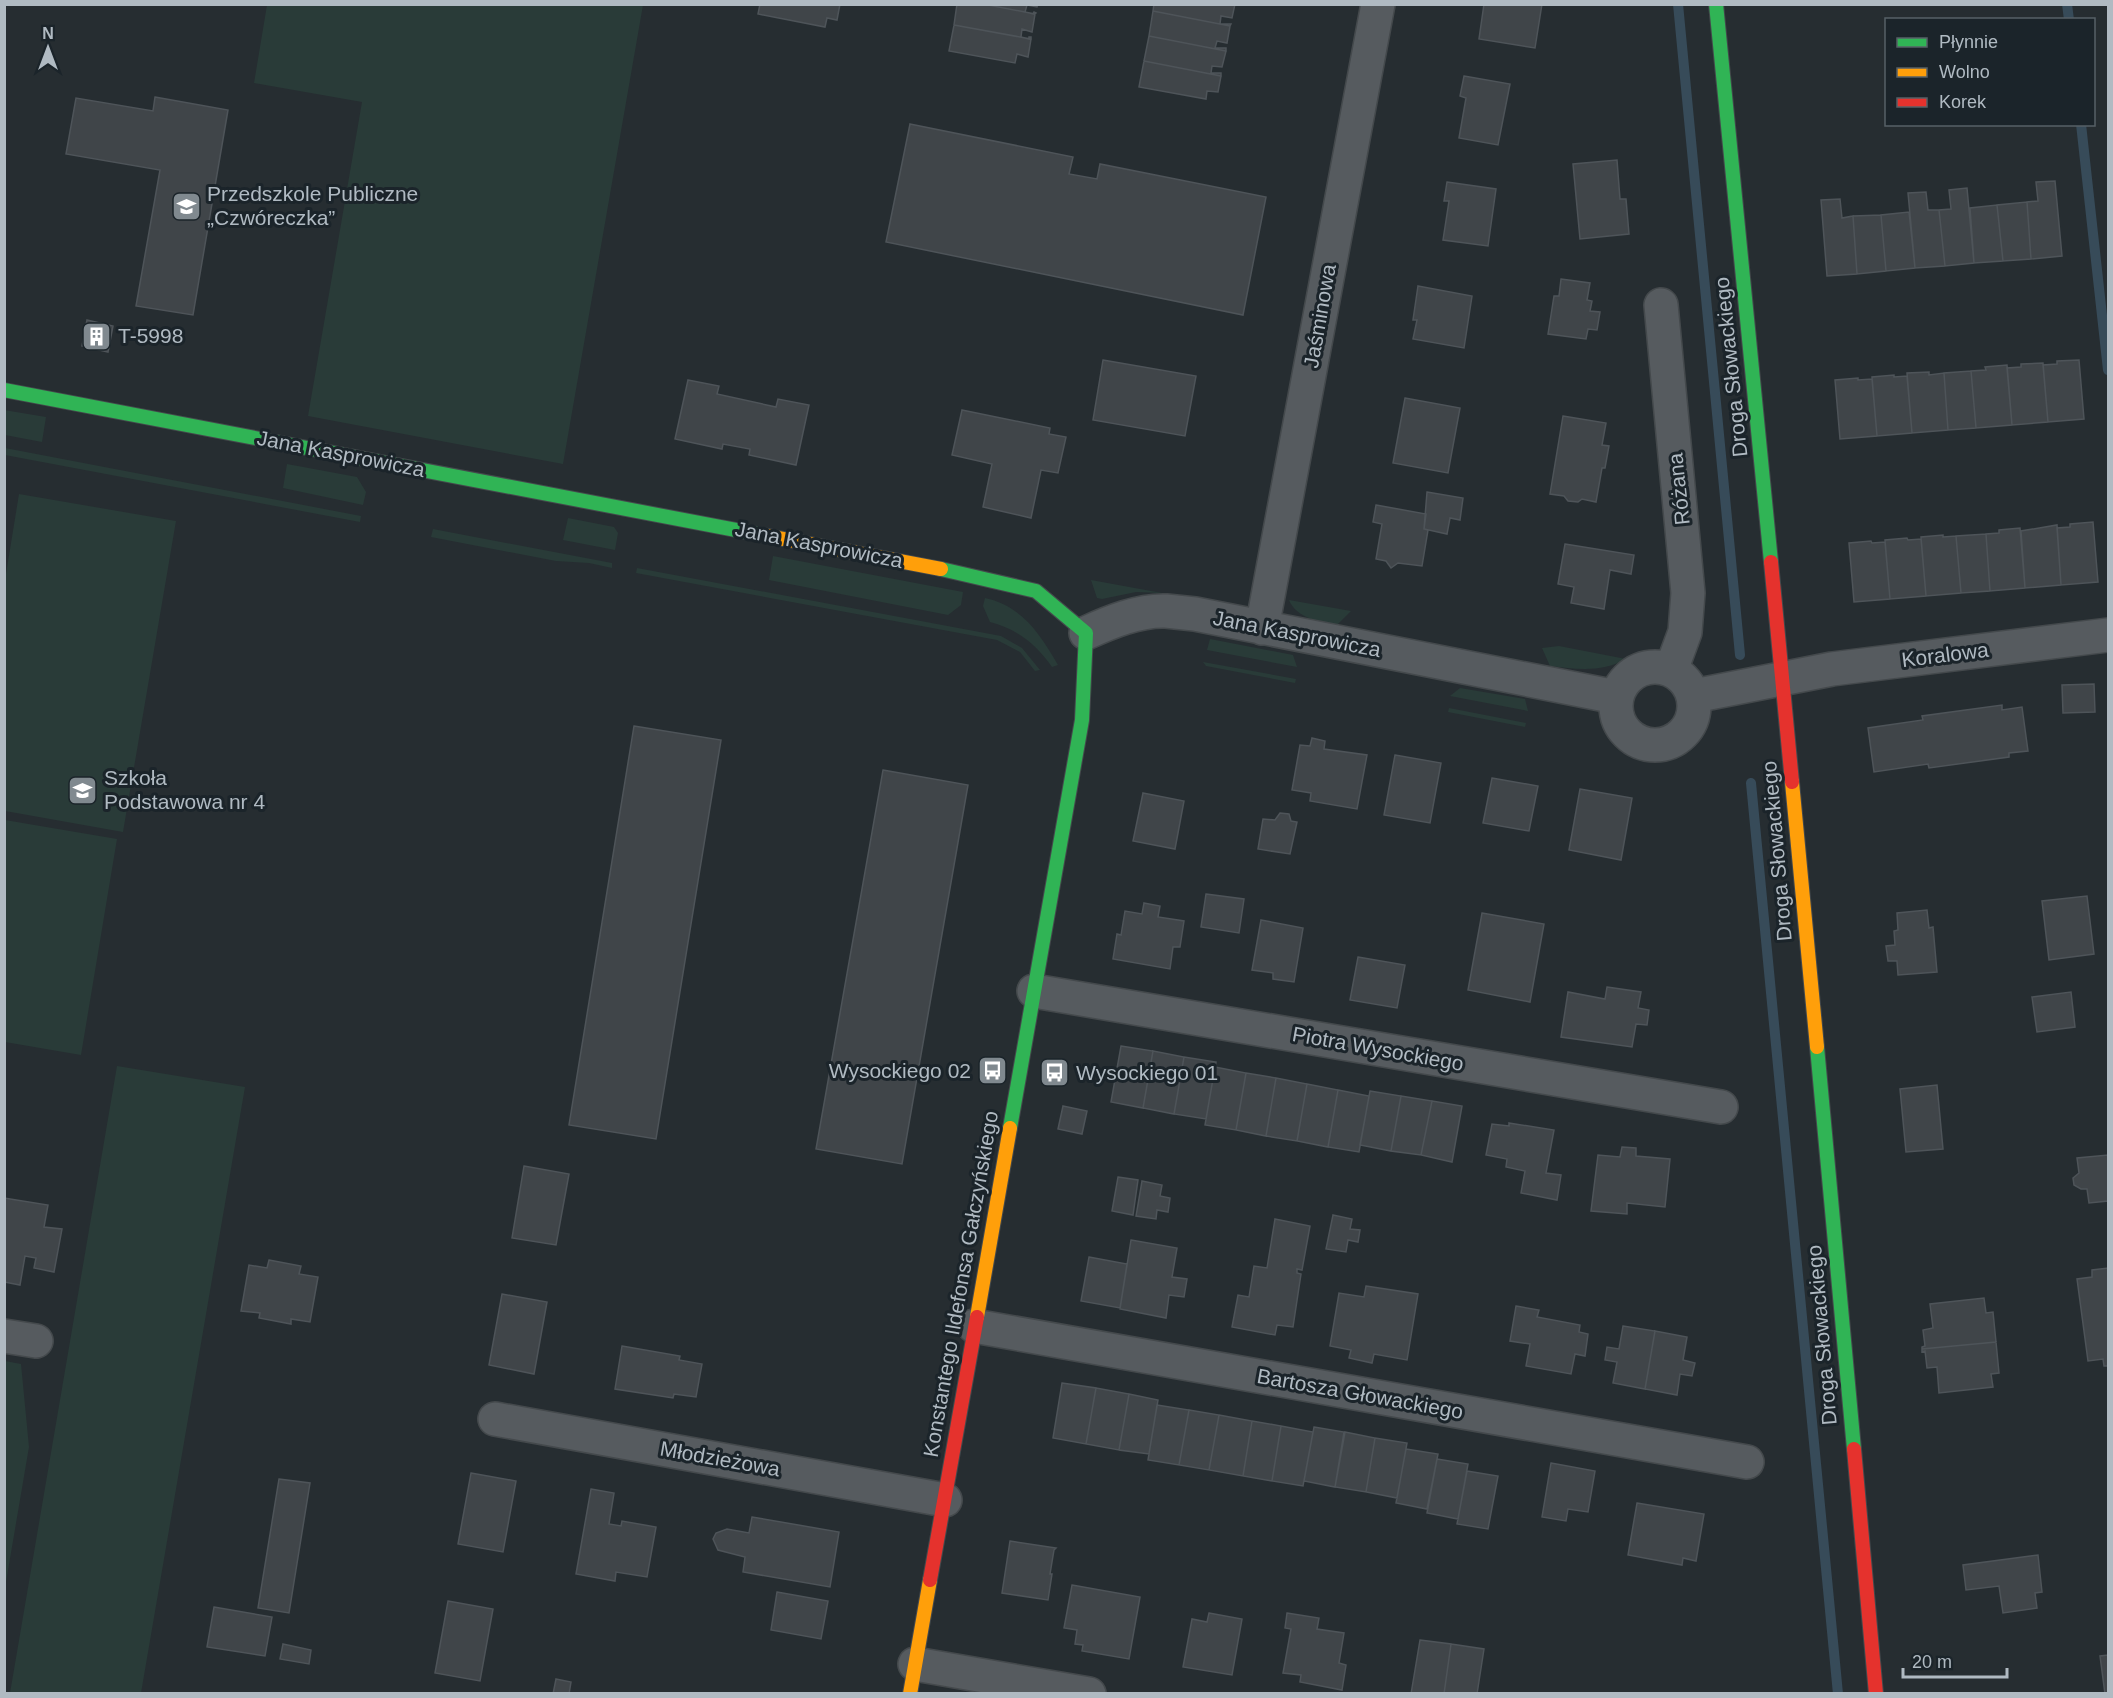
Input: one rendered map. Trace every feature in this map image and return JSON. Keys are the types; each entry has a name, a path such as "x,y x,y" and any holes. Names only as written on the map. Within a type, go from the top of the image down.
{"street":[{"name":"Jaśminowa","path":"1262,628 1378,4"},
{"name":"Droga Słowackiego","path":"1716,4 1782,680 1876,1694"},
{"name":"Różana","path":"1661,305 1688,593 1685,632 1671,670"},
{"name":"Jana Kasprowicza","path":"4,390 978,576 1036,591 1086,633 1137,615 1163,611 1195,614 1616,697"},
{"name":"Konstantego Ildefonsa Gałczyńskiego","path":"912,1679 1082,720 1086,633"},
{"name":"Koralowa","path":"1782,680 1832,669 2109,635"},
{"path":"1659,666 1681,676 1689,685 1694,696 1695,708 1692,720 1686,730 1666,744 1642,743 1632,738 1624,730 1615,709 1620,686 1636,671 1648,667 1659,666"},
{"path":"1694,696 1782,680"},
{"name":"Piotra Wysockiego","path":"1034,991 1721,1107"},
{"name":"Bartosza Głowackiego","path":"974,1326 1747,1462"},
{"path":"4,1336 36,1341"},
{"name":"Młodzieżowa","path":"495,1419 945,1500"},
{"path":"912,1679 1089,1694"}],"green space":[{"path":"267,5 643,5 563,464 308,416 362,102 254,83"},
{"path":"4,410 46,417 42,442 5,435"},
{"path":"5,448 361,516 360,522 5,455"},
{"path":"287,464 357,477 366,492 363,505 283,488"},
{"path":"19,494 176,521 123,832 5,811 5,580"},
{"path":"568,518 614,527 618,533 615,550 563,540"},
{"path":"433,529 612,563 612,568 589,563 556,561 431,537"},
{"path":"773,556 963,592 961,605 948,615 769,580"},
{"path":"637,568 1001,636 1022,648 1040,670 1035,671 1020,652 997,640 636,573"},
{"path":"1091,580 1162,593 1136,592 1102,599 1097,598"},
{"path":"985,598 1009,607 1029,623 1058,665 1052,667 1025,638 990,622 983,606"},
{"path":"1289,600 1351,611 1337,625 1316,621 1303,615 1292,606"},
{"path":"1210,639 1293,655 1297,667 1207,650"},
{"path":"1559,646 1626,659 1598,668 1550,666 1542,648"},
{"path":"1203,662 1296,679 1295,683 1206,666"},
{"path":"1460,688 1525,699 1528,711 1450,696"},
{"path":"1449,708 1526,723 1525,727 1448,712"},
{"path":"5,820 117,839 81,1055 5,1042"},
{"path":"117,1066 245,1087 141,1693 10,1693"},
{"path":"5,1361 21,1364 29,1447 5,1588"}],"building":[{"path":"760,4 840,4 837,20 827,18 825,27 758,14"},
{"path":"957,4 983,4 1035,14 1032,32 1022,29 1021,37 1024,38 954,25"},
{"path":"983,4 1038,4 1037,7 1027,5 1025,12"},
{"path":"1154,4 1235,4 1232,18 1221,16 1220,24 1231,24 1230,26 1153,11"},
{"path":"1484,4 1542,4 1535,48 1479,39"},
{"path":"1153,11 1230,26 1227,43 1217,41 1215,48 1226,48 1226,51 1149,36"},
{"path":"954,25 1031,39 1028,57 1017,54 1015,63 949,51"},
{"path":"1149,36 1226,51 1222,67 1212,66 1211,73 1221,73 1221,76 1144,61"},
{"path":"1144,61 1221,76 1218,92 1207,91 1206,99 1139,87"},
{"path":"1464,76 1510,84 1498,145 1459,138 1466,98 1460,96"},
{"path":"155,97 228,110 193,315 136,306 160,170 66,154 76,98 153,111"},
{"path":"910,124 1073,157 1069,174 1097,179 1100,164 1266,197 1243,315 886,242"},
{"path":"1617,160 1620,199 1626,199 1629,234 1580,239 1573,164"},
{"path":"2055,181 2062,256 2031,259 2027,202 2038,201 2036,182"},
{"path":"1447,182 1496,189 1488,246 1443,240 1449,201 1444,201"},
{"path":"1967,188 1974,263 1945,266 1939,210 1951,209 1949,190"},
{"path":"1926,192 1928,210 1939,210 1945,266 1915,268 1908,193"},
{"path":"1840,199 1842,218 1853,216 1857,274 1827,276 1821,200"},
{"path":"2027,202 2031,259 2003,261 1997,205"},
{"path":"1997,205 2003,261 1974,263 1970,208"},
{"path":"1909,212 1915,268 1886,271 1881,215"},
{"path":"1881,215 1886,271 1857,274 1853,216"},
{"path":"1561,279 1590,283 1587,300 1592,301 1590,311 1600,312 1597,330 1588,329 1586,339 1548,334 1554,296 1559,296"},
{"path":"1418,286 1472,296 1464,348 1413,339 1417,320 1413,320"},
{"name":"T-5998","path":"87,320 113,326 108,352 82,346"},
{"path":"1103,360 1196,376 1185,436 1093,420"},
{"path":"2079,360 2084,419 2048,422 2043,365 2057,364 2057,361"},
{"path":"2043,363 2048,422 2012,425 2007,368 2021,367 2021,364"},
{"path":"2007,365 2012,425 1976,428 1971,371"},
{"path":"1971,371 1976,428 1948,430 1944,373"},
{"path":"1929,372 1929,375 1944,373 1948,430 1912,433 1907,373"},
{"path":"1894,375 1894,377 1907,376 1912,433 1877,436 1872,377"},
{"path":"1858,378 1858,380 1872,379 1877,436 1840,439 1835,380"},
{"path":"688,380 719,386 717,394 776,407 778,399 809,405 796,465 749,455 750,449 723,444 722,449 675,439"},
{"path":"1405,398 1460,408 1448,473 1393,463"},
{"path":"962,410 1050,428 1049,434 1066,437 1058,473 1041,470 1031,518 983,507 992,464 952,455"},
{"path":"1563,416 1606,423 1602,445 1609,446 1605,468 1602,468 1596,502 1582,499 1578,502 1568,501 1564,496 1550,494"},
{"path":"1427,492 1463,498 1460,520 1450,518 1447,534 1424,529"},
{"path":"1376,505 1426,514 1424,529 1428,530 1422,566 1398,563 1391,568 1386,561 1376,559 1382,524 1373,522"},
{"path":"2093,522 2098,582 2061,585 2057,528 2070,527 2070,524"},
{"path":"2057,525 2061,585 2025,588 2021,531"},
{"path":"2020,528 2025,588 1990,591 1986,534"},
{"path":"1986,534 1990,591 1961,593 1956,536"},
{"path":"1943,535 1943,537 1956,536 1961,593 1926,596 1921,537"},
{"path":"1907,538 1908,540 1921,539 1926,596 1890,599 1885,540"},
{"path":"1871,541 1872,543 1885,542 1890,599 1854,602 1849,543"},
{"path":"1565,544 1634,555 1631,574 1610,570 1604,609 1571,603 1574,587 1558,584"},
{"path":"2094,684 2095,712 2063,713 2062,685"},
{"path":"2002,705 2002,710 2022,707 2028,751 2009,753 2009,757 1929,768 1928,764 1874,772 1868,728 1923,720 1922,716"},
{"path":"634,726 721,740 656,1139 569,1125"},
{"path":"1312,738 1325,741 1324,749 1367,755 1357,809 1310,801 1311,793 1292,790 1300,745 1310,746"},
{"path":"1395,755 1441,763 1430,823 1384,815"},
{"path":"883,770 968,785 902,1164 816,1149"},
{"path":"1492,778 1538,786 1529,831 1483,823"},
{"path":"1580,789 1632,798 1621,860 1569,850"},
{"path":"1143,793 1184,801 1175,849 1133,841"},
{"path":"1280,813 1289,814 1291,821 1297,822 1290,854 1258,849 1263,819 1275,820"},
{"path":"1206,894 1244,899 1239,933 1201,927"},
{"path":"2087,896 2094,954 2049,960 2042,901"},
{"path":"1144,903 1160,906 1158,917 1184,921 1180,947 1173,947 1170,969 1113,959 1117,934 1121,935 1125,911 1142,914"},
{"path":"1927,910 1929,928 1933,927 1937,972 1898,975 1897,961 1888,961 1886,946 1895,945 1894,931 1898,930 1897,913"},
{"path":"1482,913 1544,924 1530,1002 1468,990"},
{"path":"1261,920 1303,928 1294,982 1273,979 1273,973 1252,970"},
{"path":"1358,957 1405,965 1397,1008 1350,1000"},
{"path":"1607,987 1641,992 1638,1008 1649,1010 1647,1025 1636,1024 1632,1047 1561,1037 1568,992 1605,999"},
{"path":"2071,992 2075,1027 2037,1032 2032,997"},
{"path":"1121,1046 1153,1051 1143,1108 1111,1102"},
{"path":"1153,1051 1184,1057 1174,1114 1143,1108"},
{"path":"1184,1057 1216,1062 1206,1119 1174,1114"},
{"path":"1215,1067 1246,1073 1236,1130 1205,1125"},
{"path":"1246,1073 1276,1078 1266,1136 1236,1130"},
{"path":"1276,1078 1307,1084 1297,1141 1266,1136"},
{"path":"1307,1084 1338,1090 1328,1147 1297,1141"},
{"path":"1937,1085 1943,1149 1906,1152 1900,1089"},
{"path":"1338,1090 1369,1096 1359,1152 1328,1147"},
{"path":"1370,1091 1401,1096 1391,1151 1360,1145"},
{"path":"1401,1096 1432,1101 1421,1155 1391,1151"},
{"path":"1432,1101 1462,1106 1452,1162 1421,1155"},
{"path":"1063,1106 1087,1111 1082,1134 1058,1129"},
{"path":"1509,1123 1554,1130 1546,1173 1561,1175 1557,1200 1521,1193 1525,1171 1506,1167 1507,1159 1486,1155 1492,1124 1509,1126"},
{"path":"1622,1147 1636,1148 1636,1156 1670,1159 1665,1207 1627,1203 1627,1214 1591,1211 1598,1155 1620,1157"},
{"path":"2108,1155 2108,1201 2089,1203 2087,1189 2074,1185 2073,1178 2079,1173 2077,1158"},
{"path":"524,1166 569,1174 556,1245 512,1238"},
{"path":"1118,1177 1138,1180 1133,1215 1112,1211"},
{"path":"1142,1181 1162,1185 1160,1196 1170,1198 1168,1212 1157,1210 1156,1219 1136,1216"},
{"path":"4,1198 48,1205 44,1227 62,1229 54,1272 34,1268 36,1258 25,1256 20,1285 4,1282"},
{"path":"1333,1215 1352,1219 1350,1229 1360,1230 1358,1242 1348,1240 1346,1252 1326,1249"},
{"path":"1275,1219 1310,1226 1302,1270 1297,1269 1297,1273 1301,1274 1293,1327 1277,1325 1275,1335 1232,1327 1238,1295 1249,1297 1254,1266 1267,1268"},
{"path":"1131,1240 1177,1248 1172,1277 1187,1279 1184,1297 1169,1295 1166,1318 1120,1309"},
{"path":"1089,1257 1127,1264 1120,1308 1081,1301"},
{"path":"269,1260 301,1266 299,1274 318,1277 310,1322 291,1319 291,1324 259,1318 260,1313 241,1311 249,1265 267,1268"},
{"path":"2108,1268 2108,1366 2104,1366 2103,1359 2088,1361 2077,1279 2092,1277 2092,1270"},
{"path":"1366,1286 1418,1294 1407,1360 1374,1354 1372,1363 1349,1358 1351,1350 1330,1346 1339,1293 1364,1297"},
{"path":"502,1294 547,1302 534,1374 489,1365"},
{"path":"1984,1298 1986,1313 1993,1312 1996,1342 1922,1349 1925,1346 1923,1330 1933,1328 1930,1304"},
{"path":"1516,1306 1539,1310 1537,1317 1580,1325 1579,1332 1588,1334 1585,1356 1575,1354 1571,1374 1526,1366 1530,1344 1510,1341"},
{"path":"1623,1326 1655,1331 1645,1389 1613,1383 1617,1362 1605,1360 1607,1347 1619,1349"},
{"path":"1655,1331 1687,1337 1683,1360 1695,1363 1692,1376 1680,1374 1677,1395 1645,1389"},
{"path":"1996,1342 1999,1373 1991,1374 1993,1387 1939,1393 1937,1367 1927,1368 1925,1351 1922,1352 1922,1349"},
{"path":"622,1346 680,1356 679,1360 702,1364 696,1397 674,1394 673,1398 615,1389"},
{"path":"1062,1383 1096,1388 1086,1444 1053,1438"},
{"path":"1096,1388 1129,1394 1119,1450 1086,1444"},
{"path":"1129,1394 1158,1400 1149,1454 1119,1450"},
{"path":"1157,1405 1189,1410 1179,1465 1148,1460"},
{"path":"1189,1410 1219,1415 1209,1470 1179,1465"},
{"path":"1219,1415 1252,1421 1243,1476 1209,1470"},
{"path":"1252,1421 1281,1426 1272,1481 1243,1476"},
{"path":"1281,1426 1313,1432 1303,1486 1272,1481"},
{"path":"1314,1427 1344,1432 1335,1487 1304,1481"},
{"path":"1345,1432 1375,1438 1366,1492 1335,1487"},
{"path":"1375,1438 1407,1443 1397,1498 1366,1492"},
{"path":"1406,1449 1438,1454 1427,1509 1396,1503"},
{"path":"1437,1459 1468,1464 1458,1519 1427,1513"},
{"path":"1551,1463 1595,1471 1588,1512 1568,1509 1566,1521 1542,1517"},
{"path":"1467,1471 1498,1476 1488,1529 1457,1524"},
{"path":"471,1473 516,1481 503,1552 458,1544"},
{"path":"279,1479 310,1483 289,1613 258,1608"},
{"path":"591,1489 614,1493 609,1524 621,1526 622,1521 656,1527 647,1577 616,1572 615,1581 576,1574"},
{"path":"1637,1503 1704,1514 1696,1561 1683,1558 1682,1565 1628,1555"},
{"path":"752,1517 839,1532 830,1587 743,1572 745,1557 718,1550 713,1539 716,1533 727,1529 749,1533"},
{"path":"1010,1541 1056,1548 1050,1574 1052,1574 1048,1600 1002,1593"},
{"path":"2038,1555 2042,1592 2035,1593 2037,1608 2003,1613 1999,1586 1966,1590 1963,1565"},
{"path":"1072,1585 1140,1597 1129,1659 1082,1651 1083,1645 1075,1644 1077,1630 1064,1628"},
{"path":"777,1592 828,1601 821,1639 771,1630"},
{"path":"448,1601 493,1609 480,1681 435,1673"},
{"path":"214,1607 272,1617 265,1656 207,1647"},
{"path":"1209,1613 1242,1619 1232,1675 1183,1667 1192,1619 1207,1622"},
{"path":"1287,1613 1319,1618 1317,1629 1344,1633 1339,1663 1346,1665 1342,1690 1300,1682 1301,1675 1283,1673 1291,1629 1285,1628"},
{"path":"1420,1640 1451,1644 1444,1694 1411,1694"},
{"path":"283,1644 311,1650 309,1664 280,1659"},
{"path":"1451,1644 1484,1649 1477,1694 1444,1694"},
{"path":"2108,1655 2108,1694 2105,1694 2100,1656"},
{"path":"556,1679 571,1682 569,1694 553,1694"}],"waterway":[{"path":"1678,4 1740,655"},
{"path":"2067,4 2069,18"},
{"path":"2081,126 2108,370"},
{"path":"1751,783 1838,1694"}],"traffic: fast":[{"path":"1716,4 1771,562"},
{"path":"4,390 757,534"},
{"path":"941,569 1036,591 1086,633 1082,720 1010,1128"},
{"path":"1817,1047 1854,1449"}],"traffic: slow":[{"path":"757,534 941,569"},
{"path":"1792,782 1817,1047"},
{"path":"977,1317 1010,1128"},
{"path":"910,1694 930,1580"}],"traffic: jam":[{"path":"1771,562 1792,782"},
{"path":"930,1580 977,1317"},
{"path":"1854,1449 1876,1694"}],"place":[{"name":"Przedszkole Publiczne „Czwóreczka”","path":"186,206"},
{"name":"T-5998","path":"97,336"},
{"name":"Szkoła Podstawowa nr 4","path":"83,790"},
{"name":"Wysockiego 02","path":"992,1071"},
{"name":"Wysockiego 01","path":"1055,1073"}]}
